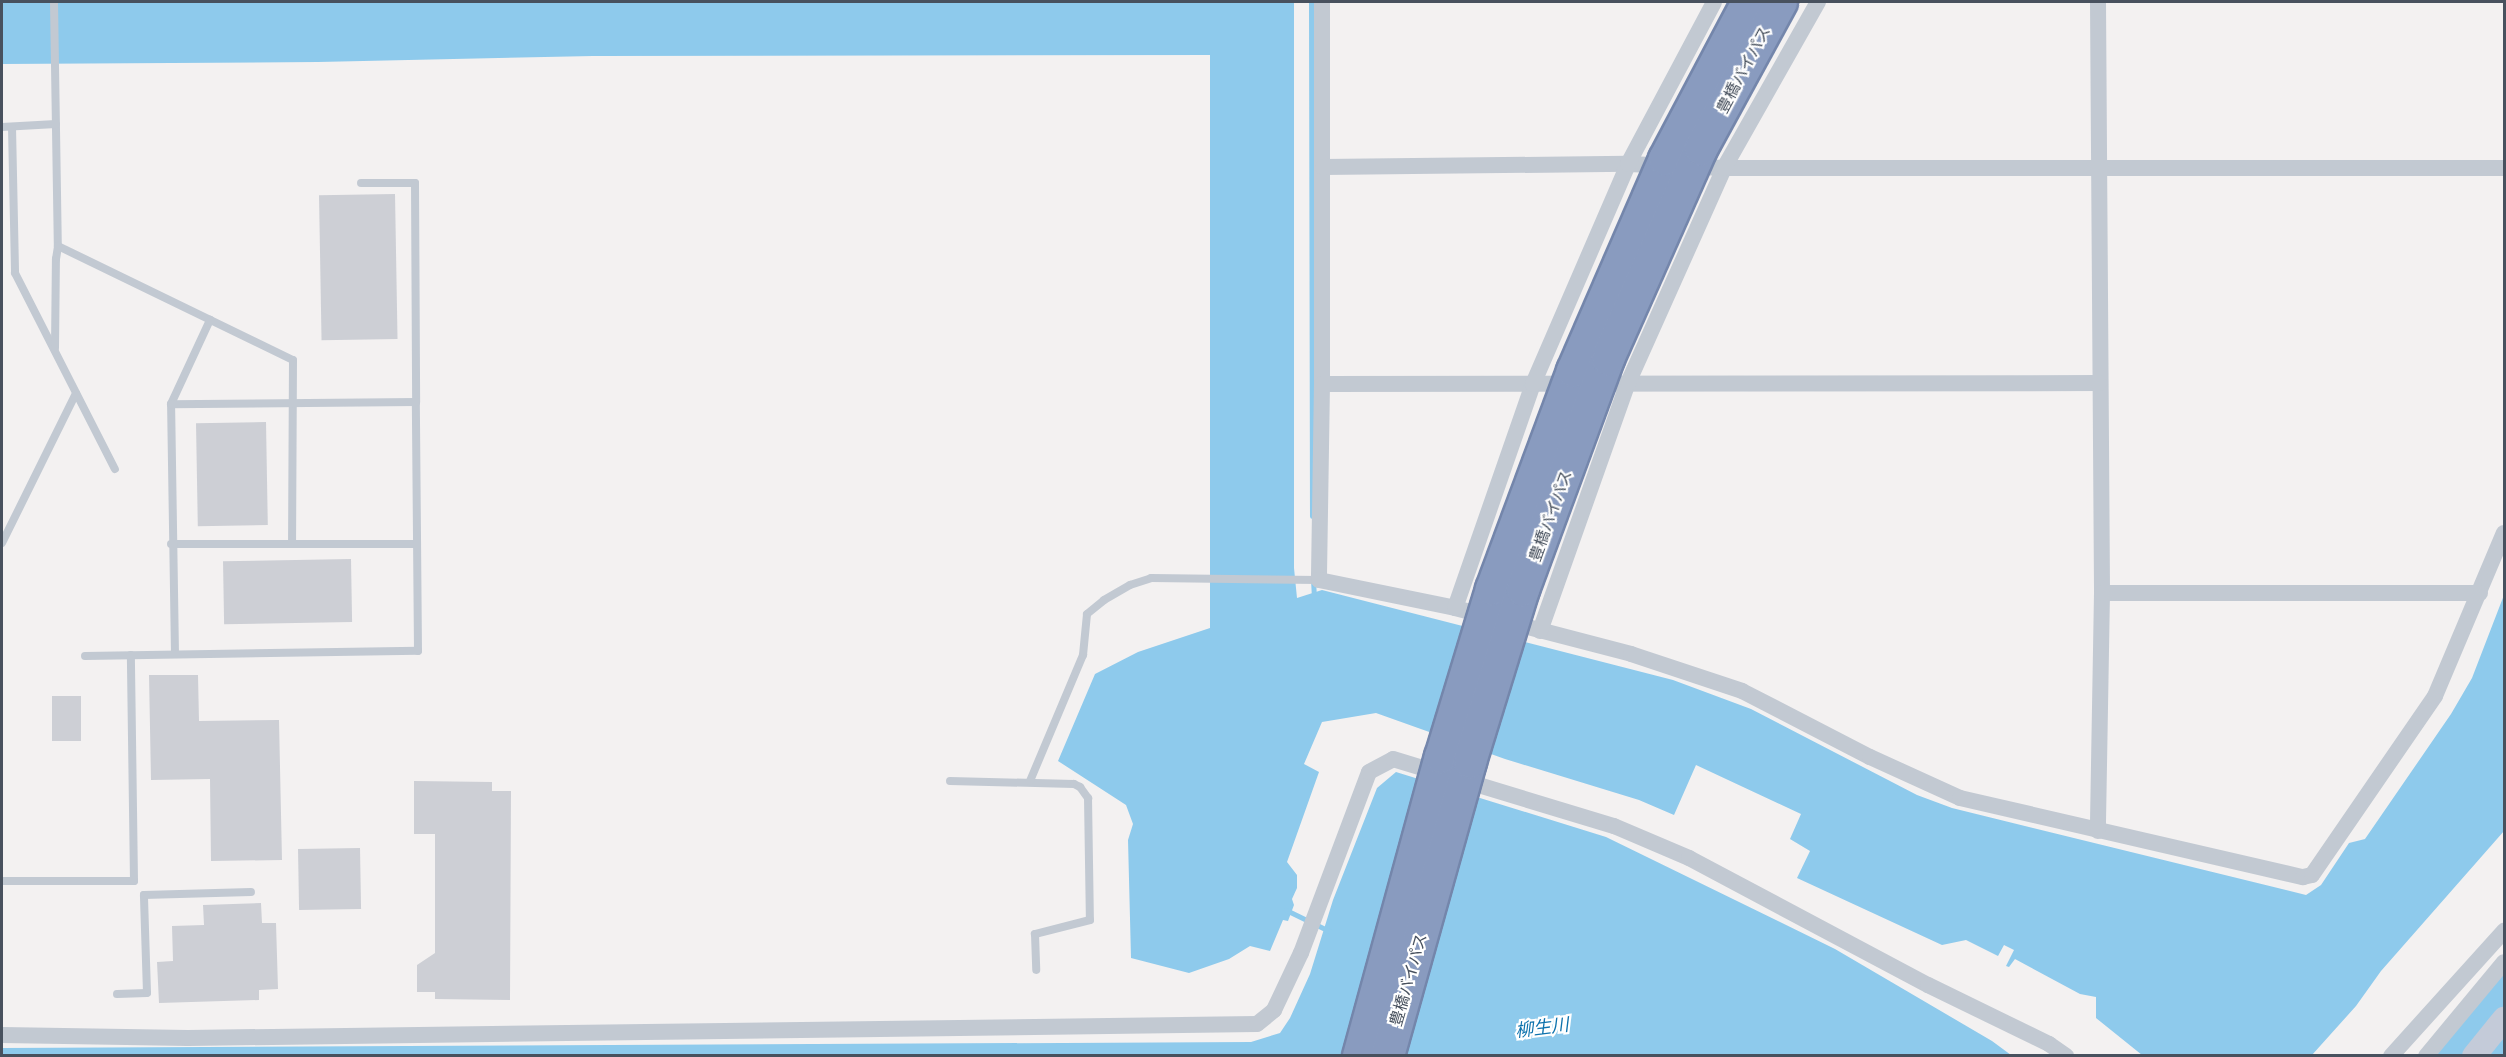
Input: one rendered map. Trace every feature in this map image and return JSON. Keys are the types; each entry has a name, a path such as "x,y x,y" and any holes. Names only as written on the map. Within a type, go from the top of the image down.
{"highway":[{"name":"豊橋バイパス","path":"1359,1056 1441,757 1492,589 1573,371 1665,159 1748,2"},
{"name":"豊橋バイパス","path":"1388,1056 1470,762 1523,590 1608,359 1701,149 1781,2"}],"street":[{"path":"1322,2 1322,384 1318,580 1455,608 1631,654 1742,691 1870,757 1960,798 2302,877 2312,875 2435,696 2505,533"},
{"path":"1455,608 1533,384 1628,164 1714,2"},
{"path":"1540,631 1628,383 1724,168 1818,2"},
{"path":"2098,2 2102,593 2098,831"},
{"path":"1323,167 1628,164 1724,168 2505,168"},
{"path":"1322,384 2099,383"},
{"path":"2102,593 2480,593"},
{"path":"2,1035 212,1038 1257,1024 1274,1010 1308,935 1369,772 1393,759 1614,826 1689,858 1928,985 2049,1044 2066,1056"},
{"path":"2391,1056 2505,931"},
{"path":"2426,1056 2505,962"},
{"path":"2474,1056 2505,1019"}],"lane":[{"path":"54,2 58,246 55,351"},
{"path":"2,127 56,124"},
{"path":"12,127 15,273 115,469"},
{"path":"85,656 418,651 415,183 361,183"},
{"path":"58,246 292,360 292,543"},
{"path":"174,654 171,404 210,320"},
{"path":"2,543 76,393"},
{"path":"171,404 293,401 416,402"},
{"path":"171,544 416,544"},
{"path":"1030,781 1083,655 1087,614 1104,600 1130,585 1151,578 1318,580"},
{"path":"117,994 147,993 144,895 134,881 130,655"},
{"path":"950,781 1030,781 1074,784 1084,791 1089,804 1090,920 1035,934 1036,970"},
{"path":"2,880 134,881"},
{"path":"144,895 251,892"}],"water":[{"path":"2,2 1294,2 1294,568 1297,598 1322,590 1673,680 1751,709 1917,795 1952,808 2306,895 2321,885 2349,843 2365,839 2451,714 2472,678 2504,595 2504,831 2381,971 2356,1006 2312,1055 2142,1055 2096,1018 2096,997 2080,994 2015,959 2009,967 2006,966 2014,950 2004,945 1998,956 1966,940 1942,945 1797,878 1810,851 1790,839 1801,814 1696,765 1674,815 1639,800 1505,759 1376,713 1322,722 1304,764 1319,772 1287,862 1297,875 1297,888 1292,899 1294,905 1288,921 1283,920 1270,951 1250,946 1229,959 1189,973 1131,958 1128,840 1133,824 1126,805 1058,761 1095,674 1138,652 1210,628 1210,55 593,56 318,62 2,64"},
{"name":"柳生川","path":"1396,772 1606,837 1835,949 1992,1041 2011,1055 2,1056 2,1048 1251,1042 1280,1033 1290,1018 1310,974 1333,900 1377,788"},
{"path":"2504,960 2504,1055 2419,1055"}],"building":[{"path":"395,194 398,339 322,340 319,195"},
{"path":"266,422 268,525 198,526 196,423"},
{"path":"351,559 352,622 224,624 223,561"},
{"path":"149,675 198,675 199,721 279,720 282,860 211,861 210,779 151,780"},
{"path":"52,696 81,696 81,741 52,741"},
{"path":"414,781 492,782 492,791 511,791 510,1000 435,999 435,992 417,992 417,965 435,953 435,834 414,834"},
{"path":"360,848 361,909 299,910 298,849"},
{"path":"261,903 262,923 276,923 278,989 259,990 259,1000 159,1003 157,962 173,961 172,926 204,925 203,905"}],"waterway":[{"path":"1311,2 1312,516"},
{"path":"1313,579 1314,600"},
{"path":"1286,910 1329,931"}]}
